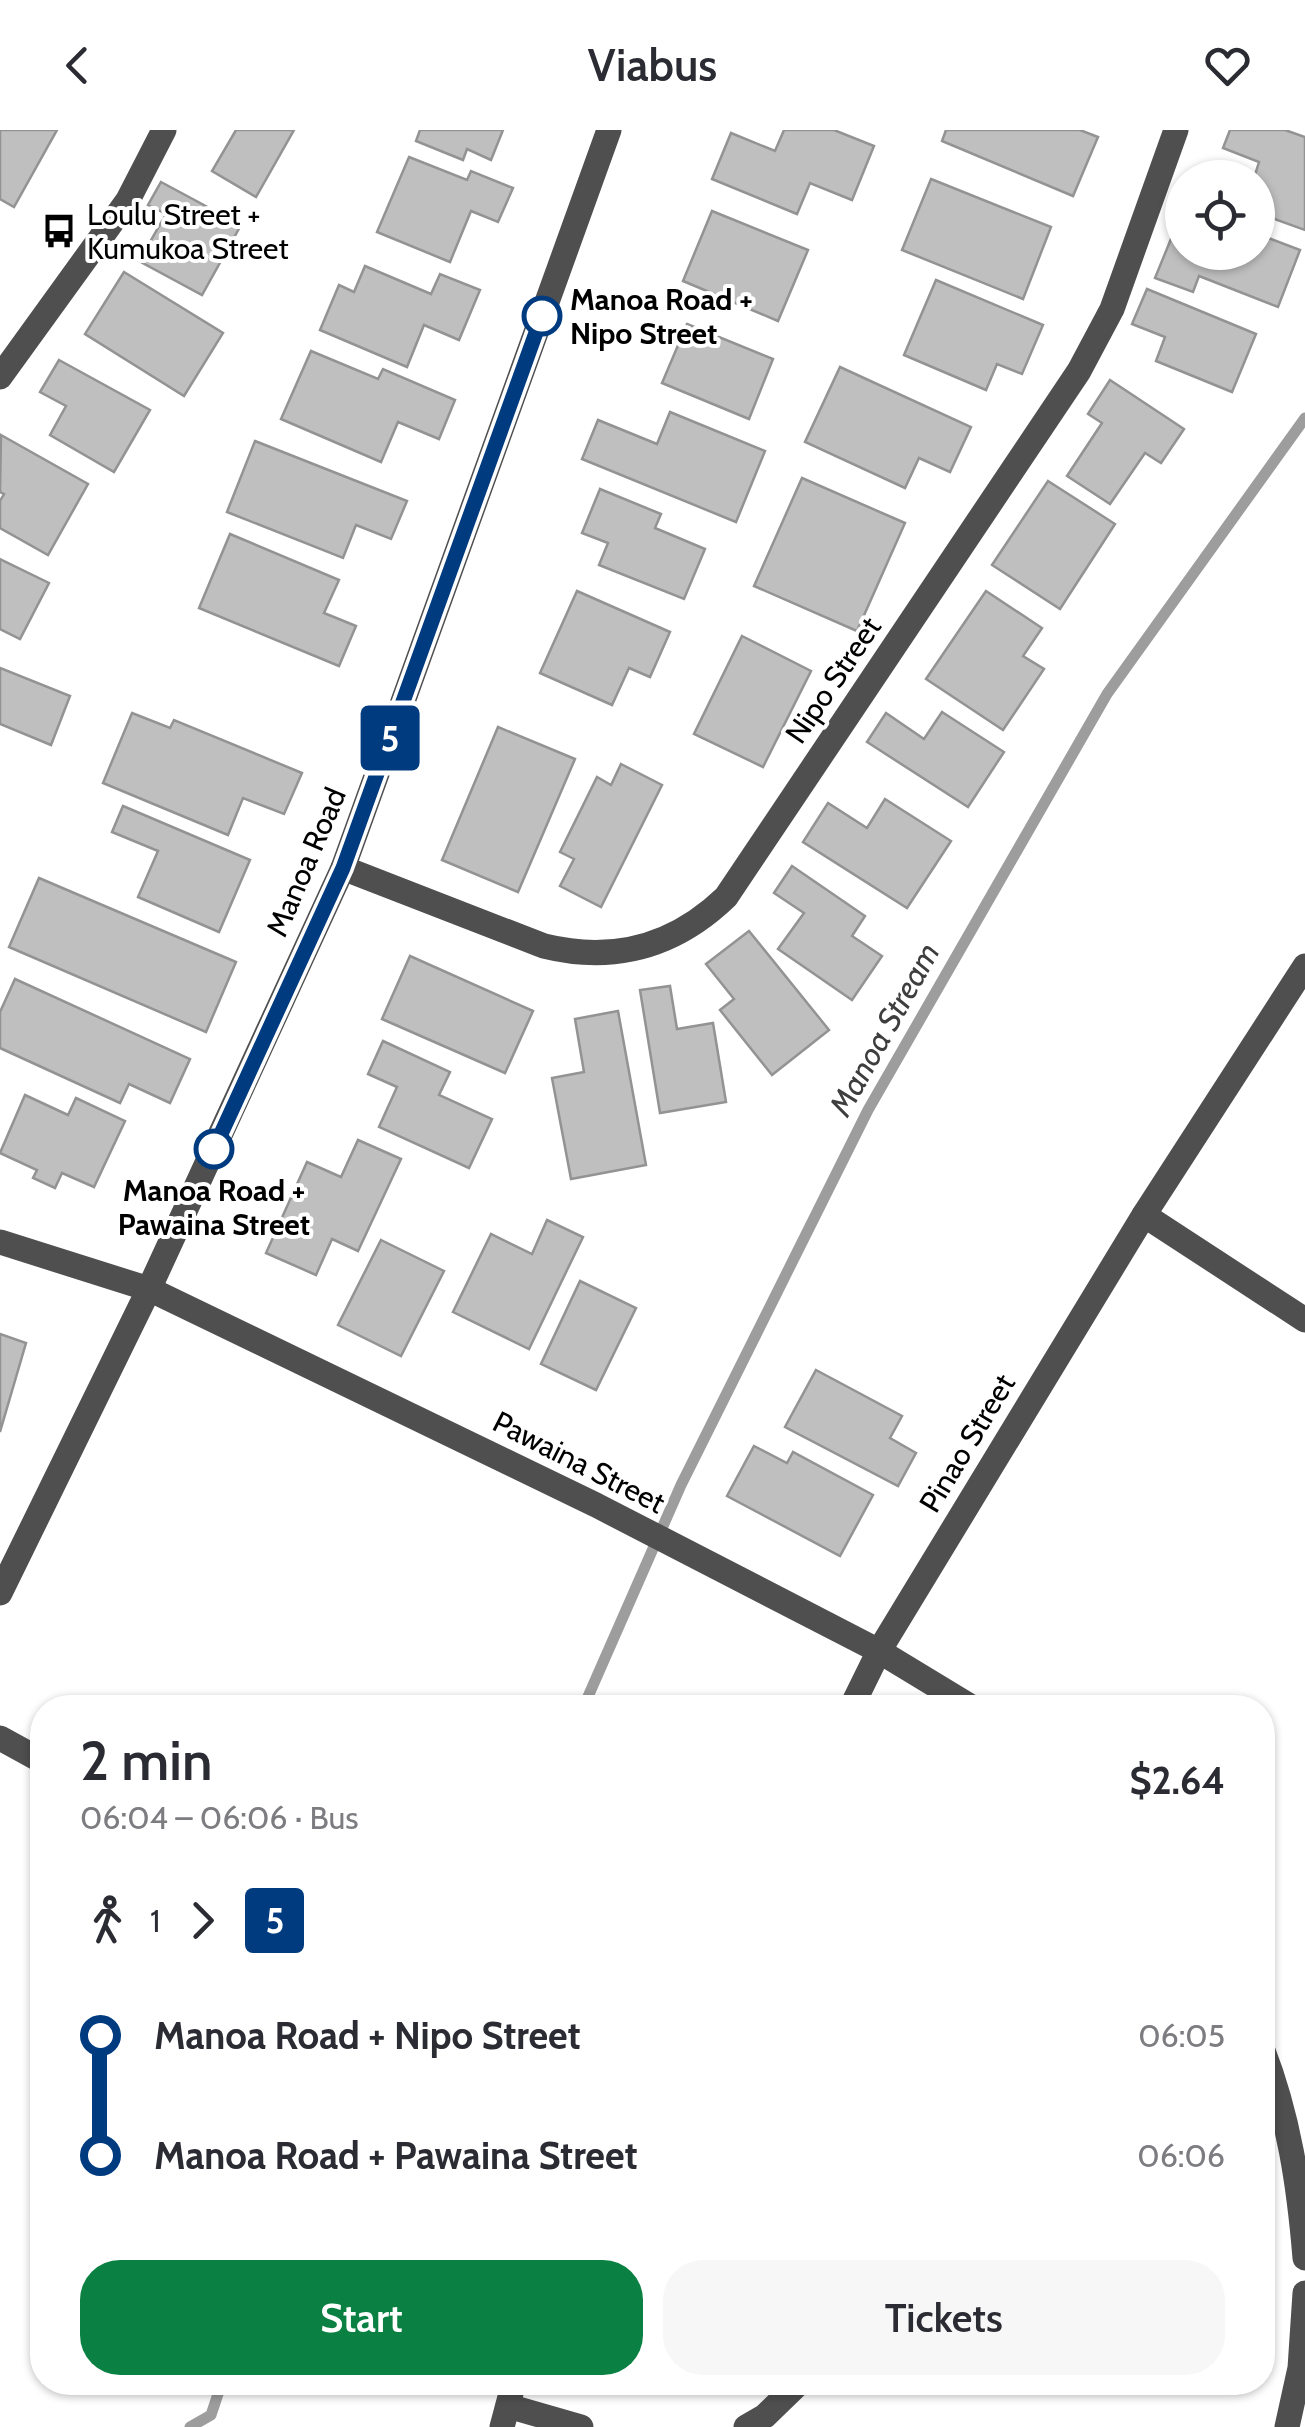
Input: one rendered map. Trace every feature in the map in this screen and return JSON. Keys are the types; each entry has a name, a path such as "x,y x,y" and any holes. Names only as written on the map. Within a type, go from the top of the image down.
{"street":[{"path":"0,377 128,200 164,130"},
{"name":"Manoa Road","path":"0,1593 149,1289 343,868 609,130"},
{"name":"Nipo Street","path":"343,868 568,952 606,954 642,948 688,929 708,915 726,897 1079,371 1112,309 1176,130"},
{"name":"Pinao Street","path":"857,1695 1144,1215 1305,966"},
{"path":"1144,1215 1305,1320"},
{"name":"Pawaina Street","path":"0,1242 149,1289 596,1505 880,1651 953,1695"},
{"path":"0,1738 30,1754"},
{"path":"1275,2080 1299,2180 1305,2258"},
{"path":"1287,2427 1300,2368 1305,2293"},
{"path":"746,2427 765,2416 787,2395"},
{"path":"508,2405 581,2427"}],"building":[{"path":"0,130 57,130 14,207 0,199"},
{"path":"236,130 294,130 256,197 212,171"},
{"path":"420,130 503,130 491,160 467,149 463,160 416,141"},
{"path":"784,130 834,130 874,146 852,200 810,183 797,214 712,179 731,133 775,151"},
{"path":"946,130 1080,130 1098,137 1073,196 942,141"},
{"path":"1230,130 1285,130 1305,137 1305,230 1275,219 1275,160 1254,160 1223,148"},
{"path":"409,157 467,180 471,171 513,188 498,222 471,211 450,262 377,232"},
{"path":"931,179 1051,227 1023,299 902,250"},
{"path":"161,182 241,225 202,295 139,261 166,214 148,205"},
{"path":"712,211 808,250 778,321 683,281"},
{"path":"1275,240 1300,250 1278,307 1199,276 1193,292 1155,278 1165,254 1165,270 1275,270"},
{"path":"365,266 431,294 440,274 480,290 459,340 424,325 407,367 320,330 339,285 354,292"},
{"path":"124,272 223,333 184,396 85,334"},
{"path":"936,280 1043,325 1022,374 997,364 986,390 904,355"},
{"path":"1147,289 1256,334 1232,392 1156,361 1165,337 1132,324"},
{"path":"687,324 773,359 749,419 662,383"},
{"path":"311,351 378,379 383,369 455,400 439,439 398,422 381,462 281,419"},
{"path":"59,360 150,410 114,472 50,435 66,406 40,392"},
{"path":"840,367 971,427 950,472 919,458 905,488 805,442"},
{"path":"1110,380 1184,429 1161,463 1145,453 1110,504 1067,476 1102,423 1088,414"},
{"path":"670,412 765,451 736,522 582,459 598,420 657,444"},
{"path":"1,435 88,484 48,555 0,528 0,501 4,494 0,492"},
{"path":"255,441 407,501 391,539 356,525 343,558 227,512"},
{"path":"802,478 905,523 857,631 754,586"},
{"path":"1048,481 1115,524 1060,609 992,565"},
{"path":"600,489 661,514 655,528 705,549 684,599 599,565 608,543 582,533"},
{"path":"230,534 339,580 324,613 356,626 339,666 199,608"},
{"path":"0,559 49,583 20,639 0,629"},
{"path":"577,591 670,632 650,677 629,668 612,705 540,673"},
{"path":"986,591 1042,628 1023,656 1044,669 1003,730 926,679"},
{"path":"742,636 811,671 763,767 694,734"},
{"path":"0,668 70,696 51,745 0,724"},
{"path":"942,712 1004,752 968,807 867,742 886,713 924,739"},
{"path":"132,713 170,728 174,720 302,773 284,814 243,798 228,835 103,783"},
{"path":"498,727 575,759 518,892 442,860"},
{"path":"621,764 662,785 601,907 560,886 574,859 560,852 597,777 611,785"},
{"path":"885,799 951,841 907,908 803,842 828,803 867,828"},
{"path":"123,806 250,860 219,932 138,897 158,851 112,832"},
{"path":"792,866 865,916 852,936 882,956 852,1000 778,949 804,913 774,893"},
{"path":"39,878 236,962 206,1032 9,947"},
{"path":"749,931 829,1030 772,1075 720,1010 734,999 706,964"},
{"path":"410,956 533,1011 505,1073 382,1019"},
{"path":"15,979 190,1059 170,1103 129,1084 120,1103 0,1048 0,1012"},
{"path":"670,986 677,1029 713,1023 726,1102 660,1113 640,990"},
{"path":"618,1011 646,1165 571,1179 552,1078 584,1072 575,1019"},
{"path":"383,1041 450,1072 439,1095 492,1119 469,1168 379,1127 397,1087 368,1074"},
{"path":"25,1095 68,1115 76,1098 125,1121 94,1187 62,1173 55,1188 33,1178 37,1170 0,1153"},
{"path":"358,1140 401,1159 358,1251 332,1239 316,1275 266,1253 307,1162 341,1177"},
{"path":"547,1220 583,1237 529,1349 453,1312 491,1234 532,1254"},
{"path":"381,1240 444,1271 401,1356 338,1325"},
{"path":"580,1281 636,1308 596,1390 541,1364"},
{"path":"0,1334 26,1343 0,1432"},
{"path":"816,1370 902,1416 890,1438 916,1453 898,1486 785,1427"},
{"path":"754,1446 787,1463 793,1452 873,1495 840,1556 727,1496"}],"waterway":[{"name":"Manoa Stream","path":"589,1695 681,1485 868,1110 1107,694 1305,418"},
{"name":"Manoa Stream","path":"190,2427 211,2415 218,2395"}],"bus line":[{"name":"5","path":"214,1149 343,868 542,316"}],"place":[{"name":"Loulu Street + Kumukoa Street","path":"59,231"},
{"name":"Manoa Road + Nipo Street","path":"542,316"},
{"name":"Manoa Road + Pawaina Street","path":"214,1149"}]}
